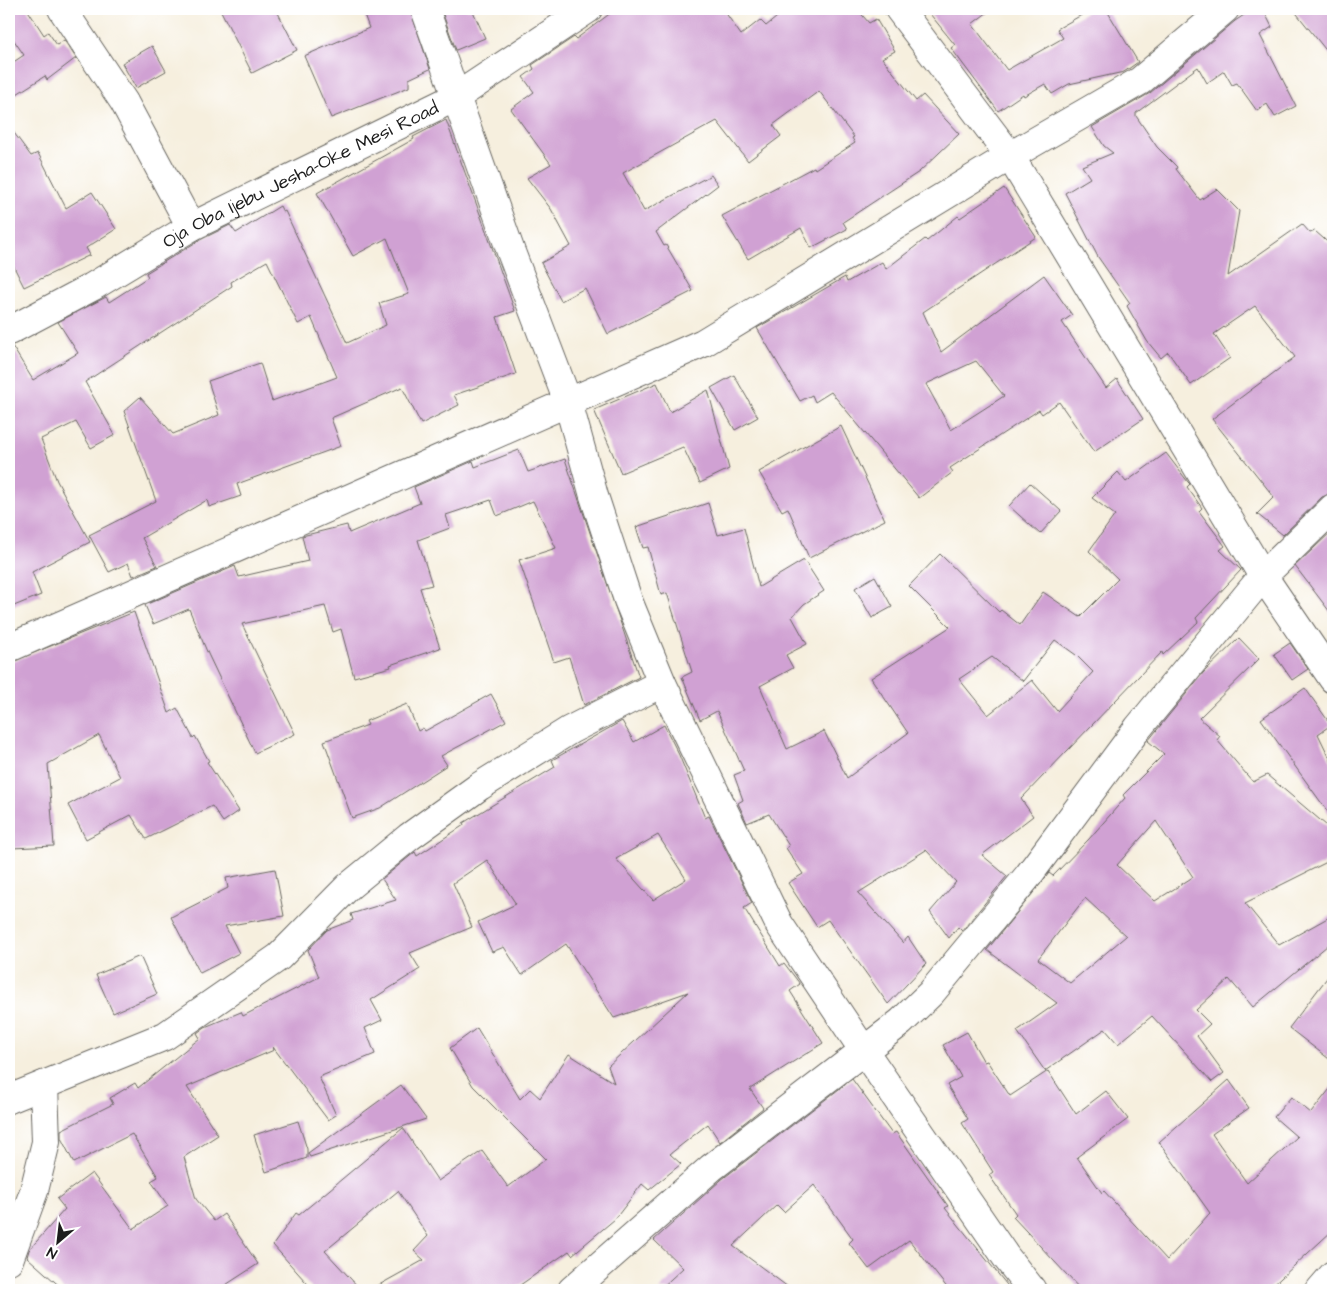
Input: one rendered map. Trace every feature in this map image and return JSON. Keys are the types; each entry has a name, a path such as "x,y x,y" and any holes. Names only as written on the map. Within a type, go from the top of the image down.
{"street":[{"path":"62,9 124,102 191,227"},
{"path":"425,9 510,252 568,402 594,496 628,600 662,683 779,924 864,1051 1006,1256 1032,1290"},
{"name":"Oja Oba Ijebu Jesha-Oke Mesi Road","path":"9,331 92,287 191,227 456,97 588,9"},
{"path":"899,9 1010,156 1262,576 1333,679"},
{"path":"9,648 702,343 1010,156 1140,81 1225,9"},
{"path":"572,1290 711,1168 901,1022 931,993 1028,876 1138,728 1262,576 1333,508"},
{"path":"9,1099 165,1036 279,958 348,887 416,831 480,786 570,730 662,683"},
{"path":"9,1260 34,1191 46,1142 44,1085"},
{"path":"1320,1290 1333,1275"}],"building":[{"path":"9,9 27,9 44,35 48,32 57,45 64,40 76,58 47,80 45,76 9,99 9,65 24,55 9,33"},
{"path":"220,9 276,9 297,50 252,73"},
{"path":"362,9 410,9 430,69 409,79 409,87 331,118 304,56 369,28"},
{"path":"441,9 472,9 485,38 456,50"},
{"path":"616,9 723,9 741,35 760,20 766,26 787,9 857,9 869,23 876,19 895,51 882,58 916,101 923,95 959,134 919,172 843,222 847,229 811,248 801,228 748,259 722,216 814,167 815,169 855,143 852,138 854,137 819,91 773,125 781,136 748,161 717,121 623,173 644,211 711,175 718,185 656,232 664,246 666,245 693,291 608,334 585,288 561,301 541,263 571,246 551,209 527,178 551,164 511,109 534,92 523,77 534,69 532,65 574,37 576,39"},
{"path":"926,9 992,9 972,24 1007,70 1063,38 1057,29 1092,9 1106,9 1138,62 1124,72 1069,84 1052,94 1045,84 1024,96 1023,94 998,111 951,48 955,45"},
{"path":"1253,9 1263,9 1272,27 1260,35 1296,106 1275,117 1267,104 1257,111 1237,83 1232,85 1224,71 1207,83 1198,67 1136,113 1136,116 1157,147 1177,167 1176,169 1200,200 1217,189 1239,211 1228,276 1302,224 1310,233 1315,231 1333,247 1333,493 1322,497 1283,535 1257,514 1274,497 1212,419 1295,357 1255,306 1214,334 1230,358 1191,385 1168,352 1161,358 1147,341 1127,306 1130,303 1098,257 1065,193 1090,178 1082,166 1113,153 1104,146 1092,127 1150,93 1235,21"},
{"path":"1293,9 1333,9 1333,59"},
{"path":"152,46 166,71 136,88 122,63"},
{"path":"446,120 515,311 497,317 516,374 454,395 459,405 421,424 402,387 331,418 341,446 237,484 241,496 209,507 207,500 142,538 157,566 133,576 128,563 109,572 89,535 156,501 124,411 140,397 173,434 219,415 208,381 260,363 272,401 337,377 311,317 298,324 267,261 231,282 232,286 85,382 115,435 91,448 76,422 41,439 57,481 90,542 32,572 41,595 9,608 9,347 12,346 33,380 78,353 58,322 106,297 109,302 148,277 146,273 198,241 230,225 236,233 280,206 283,212 285,211 347,343 386,325 379,303 409,294 387,238 353,256 317,193"},
{"path":"9,126 31,156 38,153 66,208 92,192 116,229 86,248 90,255 24,287 9,257"},
{"path":"1004,188 1036,237 923,312 941,352 1044,275 1072,315 1062,322 1106,388 1117,379 1143,419 1094,452 1059,402 1042,414 1039,410 950,468 953,472 919,498 831,392 815,402 812,395 800,401 757,328 845,277 847,282 882,262 886,269 925,239 927,241 958,216 960,218","holes":["976,361 1004,396 951,430 926,384"]},
{"path":"734,375 758,417 735,430 711,388"},
{"path":"657,383 670,412 708,390 729,469 700,483 683,447 621,473 594,410"},
{"path":"841,426 885,520 809,558 788,508 782,511 759,472"},
{"path":"519,450 528,472 565,459 639,677 584,705 569,657 554,662 519,560 556,548 533,501 497,516 491,500 446,515 450,528 418,540 432,585 420,588 440,648 390,665 391,667 354,677 341,629 333,632 325,606 242,624 295,734 255,753 189,609 153,624 145,605 235,566 239,577 308,561 302,536 347,525 349,533 420,503 414,487 473,461 475,467"},
{"path":"1166,453 1190,484 1187,487 1202,508 1199,511 1225,546 1220,550 1241,570 1196,618 1198,622 1163,655 1162,652 1021,799 1033,816 982,855 1007,876 962,931 958,927 949,938 930,912 956,882 926,850 858,893 903,943 908,937 926,964 888,1004 828,920 817,927 788,883 803,874 786,848 789,846 769,814 747,823 738,803 743,800 734,775 744,771 717,711 700,720 682,677 692,672 667,593 661,595 648,547 643,548 636,527 708,503 718,535 744,528 759,587 804,560 824,591 804,604 792,617 807,644 786,655 793,668 760,686 787,749 824,731 847,778 908,733 871,678 950,627 909,586 940,554 999,612 1001,610 1020,625 1043,592 1080,617 1118,579 1089,551 1115,515 1092,498 1118,472 1126,482","holes":["1055,640 1076,655 1093,672 1057,711 1032,680 988,715 959,679 992,657 1023,681"]},
{"path":"1030,483 1061,511 1040,534 1009,506"},
{"path":"1333,530 1333,616 1295,566"},
{"path":"875,576 892,607 872,618 855,588"},
{"path":"134,612 169,713 177,708 193,738 195,736 209,761 207,762 239,811 223,822 212,806 146,839 131,815 86,839 68,805 120,777 99,735 48,764 54,846 12,848 9,787 9,663"},
{"path":"1239,638 1259,659 1199,718 1220,736 1217,740 1253,782 1267,775 1333,831 1333,859 1245,903 1279,945 1333,915 1333,941 1253,1007 1229,979 1196,1010 1210,1024 1197,1036 1224,1073 1212,1082 1152,1016 1118,1044 1105,1029 1045,1071 1017,1031 1057,1003 987,950 1049,873 1053,876 1089,839 1125,798 1123,795 1164,754 1148,741 1203,673","holes":["1156,821 1193,877 1155,901 1117,865","1085,898 1126,936 1070,983 1038,959"]},
{"path":"1290,643 1308,669 1292,680 1274,654"},
{"path":"1305,688 1331,725 1318,734 1333,765 1333,819 1261,719"},
{"path":"491,694 506,721 441,756 447,765 380,808 352,818 324,741 368,725 366,721 407,704 418,731 423,728 425,731"},
{"path":"622,721 634,742 664,725 679,755 705,818 709,816 752,903 744,908 780,966 784,963 800,984 790,991 823,1043 750,1089 763,1108 720,1142 708,1124 670,1154 681,1164 649,1190 642,1184 615,1219 572,1255 569,1251 513,1290 370,1290 424,1260 414,1251 428,1236 398,1191 325,1251 361,1290 313,1290 273,1245 296,1213 299,1215 403,1128 438,1181 482,1151 508,1187 546,1159 473,1086 450,1048 477,1028 520,1099 530,1089 540,1098 569,1054 614,1083 608,1066 688,992 614,1018 566,944 522,975 504,947 492,952 478,922 516,904 487,860 453,883 472,927 410,953 420,969 371,1000 382,1020 365,1028 375,1054 319,1077 336,1115 328,1120 273,1047 274,1050 187,1087 218,1135 184,1157 196,1199 214,1221 224,1214 258,1264 218,1290 64,1290 27,1257 29,1250 65,1209 57,1199 92,1173 133,1229 168,1206 151,1181 158,1177 132,1134 74,1163 61,1138 61,1130 113,1104 110,1098 135,1083 138,1088 200,1038 197,1033 205,1027 241,1012 243,1016 319,977 308,950 327,930 353,920 351,914 396,900 382,879 415,852 417,856 464,825 463,823 555,767 552,760","holes":["658,835 686,879 653,900 616,859"]},
{"path":"275,869 284,916 225,926 239,953 200,973 171,917 228,888 226,878"},
{"path":"140,956 157,994 113,1013 96,975"},
{"path":"1333,970 1333,1062 1289,1028"},
{"path":"967,1032 984,1062 987,1061 1010,1096 1048,1071 1076,1114 1106,1091 1128,1119 1077,1157 1102,1193 1104,1191 1167,1260 1210,1213 1159,1142 1229,1080 1249,1108 1212,1134 1247,1183 1297,1137 1274,1117 1291,1097 1311,1113 1333,1085 1333,1230 1268,1290 1081,1290 1013,1217 1016,1214 989,1175 993,1172 962,1123 968,1119 947,1085 961,1077 943,1045"},
{"path":"852,1079 892,1134 896,1132 948,1206 945,1208 1011,1290 949,1290 909,1240 869,1269 849,1243 853,1239 814,1185 784,1212 777,1205 733,1246 792,1290 659,1290 683,1268 654,1240 721,1180"},
{"path":"401,1085 426,1119 310,1157 308,1153"},
{"path":"298,1121 307,1149 307,1158 266,1172 254,1135"}]}
